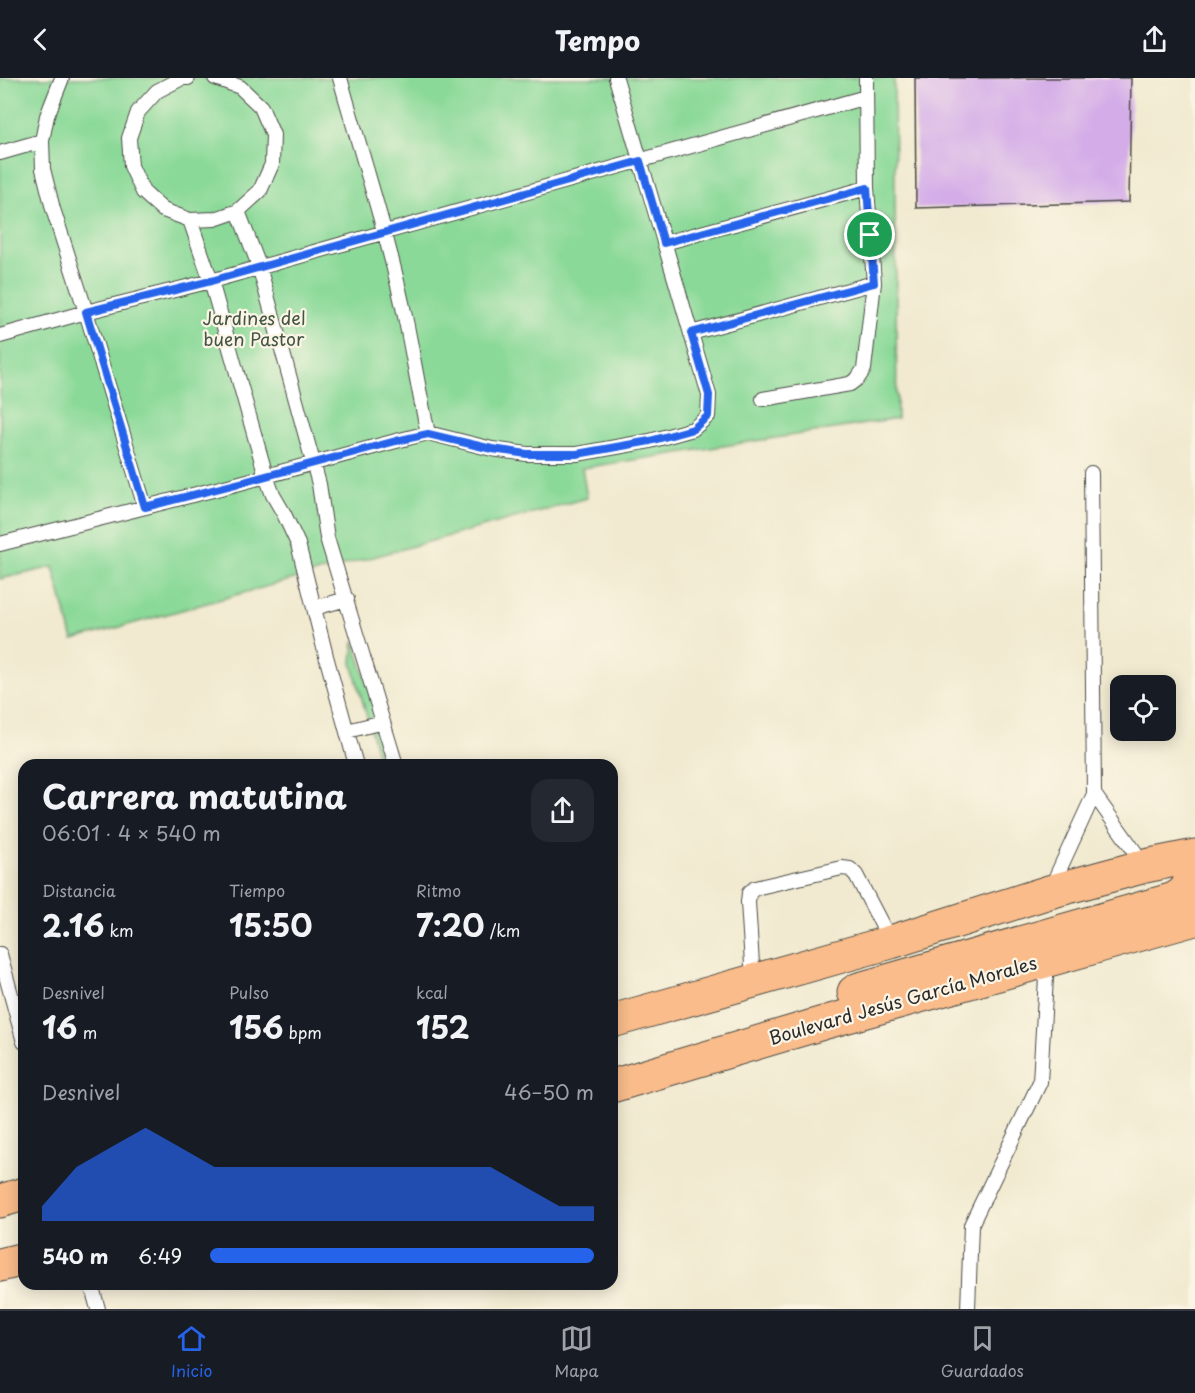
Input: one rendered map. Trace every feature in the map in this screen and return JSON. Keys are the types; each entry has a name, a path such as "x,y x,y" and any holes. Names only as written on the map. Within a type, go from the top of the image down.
{"main road":[{"path":"618,1019 891,942 1049,892 1145,866 1192,857 1189,886 1184,893 1174,899 860,989 840,1002 823,1023"},
{"name":"Boulevard Jesús García Morales","path":"618,1084 823,1023 1195,919"},
{"path":"0,1201 18,1196"},
{"path":"0,1266 18,1261"}],"lane":[{"path":"62,78 47,116 42,141 43,169 50,199 145,507"},
{"path":"188,78 182,78 157,91 138,112 129,138 131,166 143,192 163,210 190,220 214,219 238,211 260,191 272,164 273,135 261,107 240,87 216,78"},
{"path":"340,78 384,232 407,325 428,434"},
{"path":"0,544 428,434 492,449 527,454 577,454 650,441 693,429 708,416 709,395 616,78"},
{"path":"763,399 850,384 864,369 874,283 867,188 866,78"},
{"path":"0,336 211,281 866,96"},
{"path":"0,153 42,141"},
{"path":"664,243 867,188"},
{"path":"238,211 259,266 319,483 327,538 394,759"},
{"path":"190,220 211,281 266,476 298,544 354,759"},
{"path":"691,333 874,283"},
{"path":"1049,892 1094,794 1092,473"},
{"path":"314,608 347,599"},
{"path":"347,731 383,722"},
{"path":"1094,794 1145,866"},
{"path":"753,981 748,902 749,893 755,888 842,868 850,869 856,875 891,942"},
{"path":"0,954 18,1020"},
{"path":"968,1309 971,1225 1040,1082 1047,960"},
{"path":"93,1290 98,1309"}],"green space":[{"name":"Jardines del buen Pastor","path":"0,78 894,78 897,419 582,468 587,498 73,640 53,567 0,579"},
{"path":"354,641 391,759 378,759 352,663"}],"building":[{"path":"915,78 1131,78 1129,202 916,208"}],"route":[{"path":"640,161 664,243 867,188 870,235 874,283 691,333 709,395 708,416 693,429 650,441 577,454 527,454 492,449 428,434 145,507 86,312 211,281 640,161"}]}
